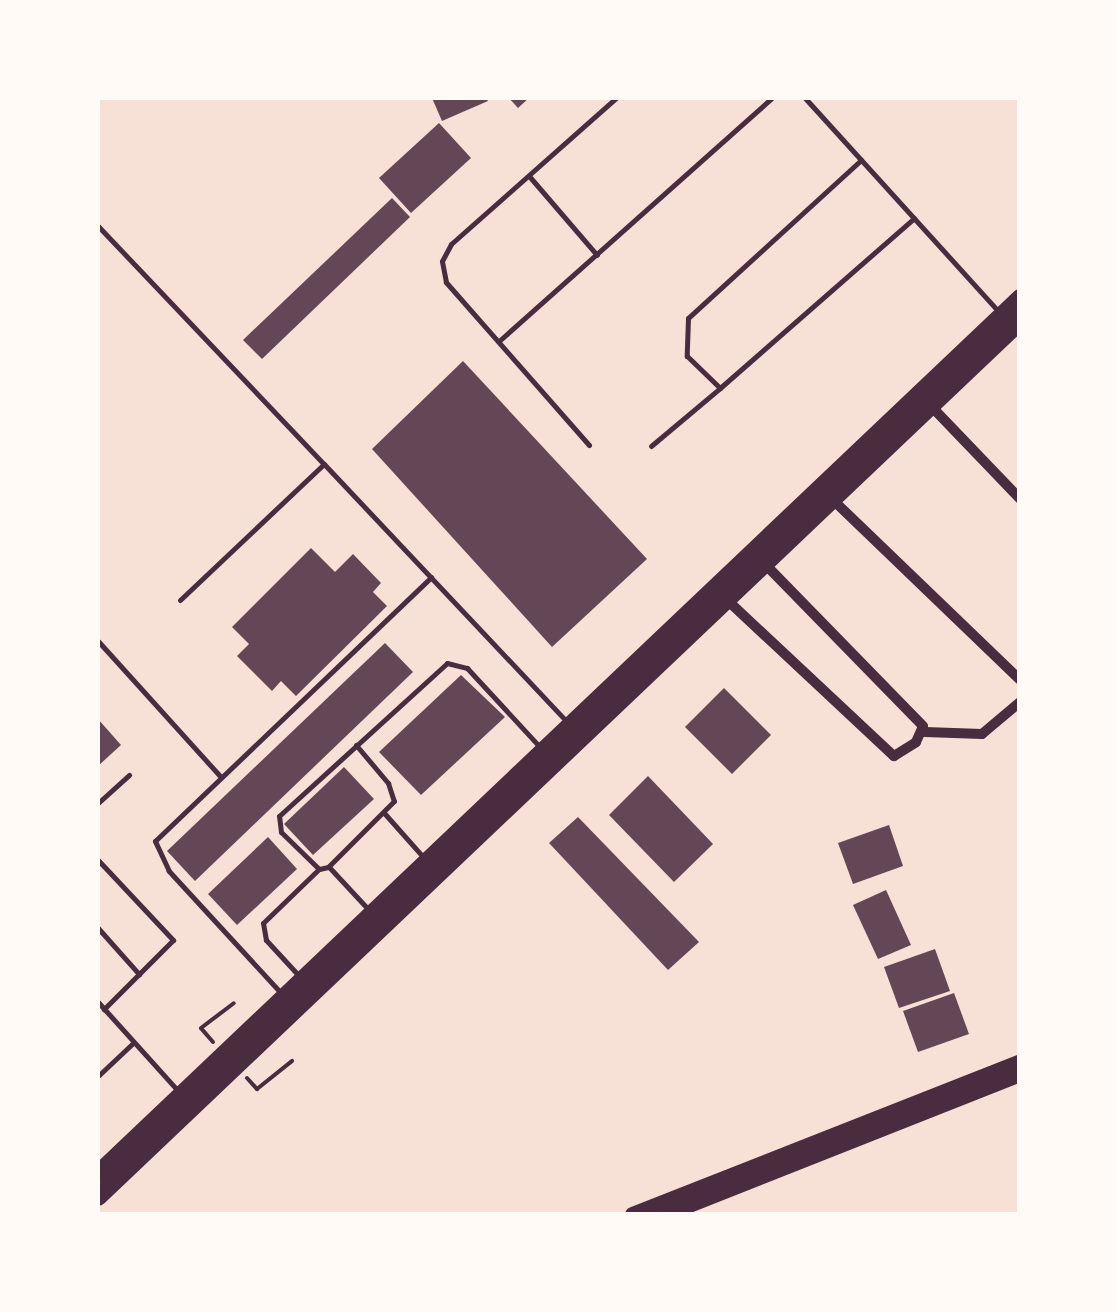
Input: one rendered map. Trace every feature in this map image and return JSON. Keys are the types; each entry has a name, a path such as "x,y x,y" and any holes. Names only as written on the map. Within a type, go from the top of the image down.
{"main road":[{"path":"98,1196 832,499 1011,318 1020,298"},
{"path":"98,1174 569,724 1011,318"},
{"path":"632,1214 1020,1060"},
{"path":"666,1214 1020,1074"}],"street":[{"path":"929,404 1020,499"},
{"path":"832,499 1020,680"},
{"path":"764,563 925,732"},
{"path":"726,599 894,756 925,732 982,734 1020,702"}],"lane":[{"path":"589,445 446,282 442,260 451,244 616,98"},
{"path":"500,341 772,98"},
{"path":"805,98 1011,318"},
{"path":"720,388 686,356 688,318 862,160"},
{"path":"529,176 597,255"},
{"path":"651,446 914,218"},
{"path":"98,226 569,724"},
{"path":"180,600 324,464"},
{"path":"284,996 155,852 155,841 431,577"},
{"path":"98,641 221,777"},
{"path":"318,868 281,832 279,816 454,660 542,750"},
{"path":"302,978 266,940 263,924 318,868 328,867 386,814 394,793 356,746"},
{"path":"98,802 129,775"},
{"path":"386,814 426,860"},
{"path":"98,860 172,940 104,1009"},
{"path":"328,867 371,912"},
{"path":"98,928 139,974"},
{"path":"98,1002 132,1044 182,1094"},
{"path":"99,1070 132,1044"}],"path":[{"path":"200,1028 234,1003"},
{"path":"257,1089 292,1061"}],"building":[{"path":"432,98 486,98 488,101 442,121"},
{"path":"509,98 529,98 518,108"},
{"path":"439,123 471,158 411,213 379,178"},
{"path":"392,198 410,217 262,359 243,340"},
{"path":"463,361 647,559 552,647 372,449"},
{"path":"311,548 335,572 353,554 381,583 373,592 387,606 296,696 281,681 272,691 237,656 249,644 232,627"},
{"path":"385,643 413,672 195,881 167,851"},
{"path":"461,675 505,717 421,795 379,752"},
{"path":"724,688 771,735 732,774 685,727"},
{"path":"98,719 121,745 98,766"},
{"path":"344,767 374,799 313,855 284,824"},
{"path":"648,776 713,844 674,882 609,815"},
{"path":"578,817 699,942 668,970 549,843"},
{"path":"889,825 903,866 853,884 838,843"},
{"path":"268,837 297,869 237,925 208,894"},
{"path":"886,890 911,945 878,959 853,905"},
{"path":"935,949 950,991 899,1008 884,967"},
{"path":"954,993 969,1034 918,1052 903,1011"}]}
